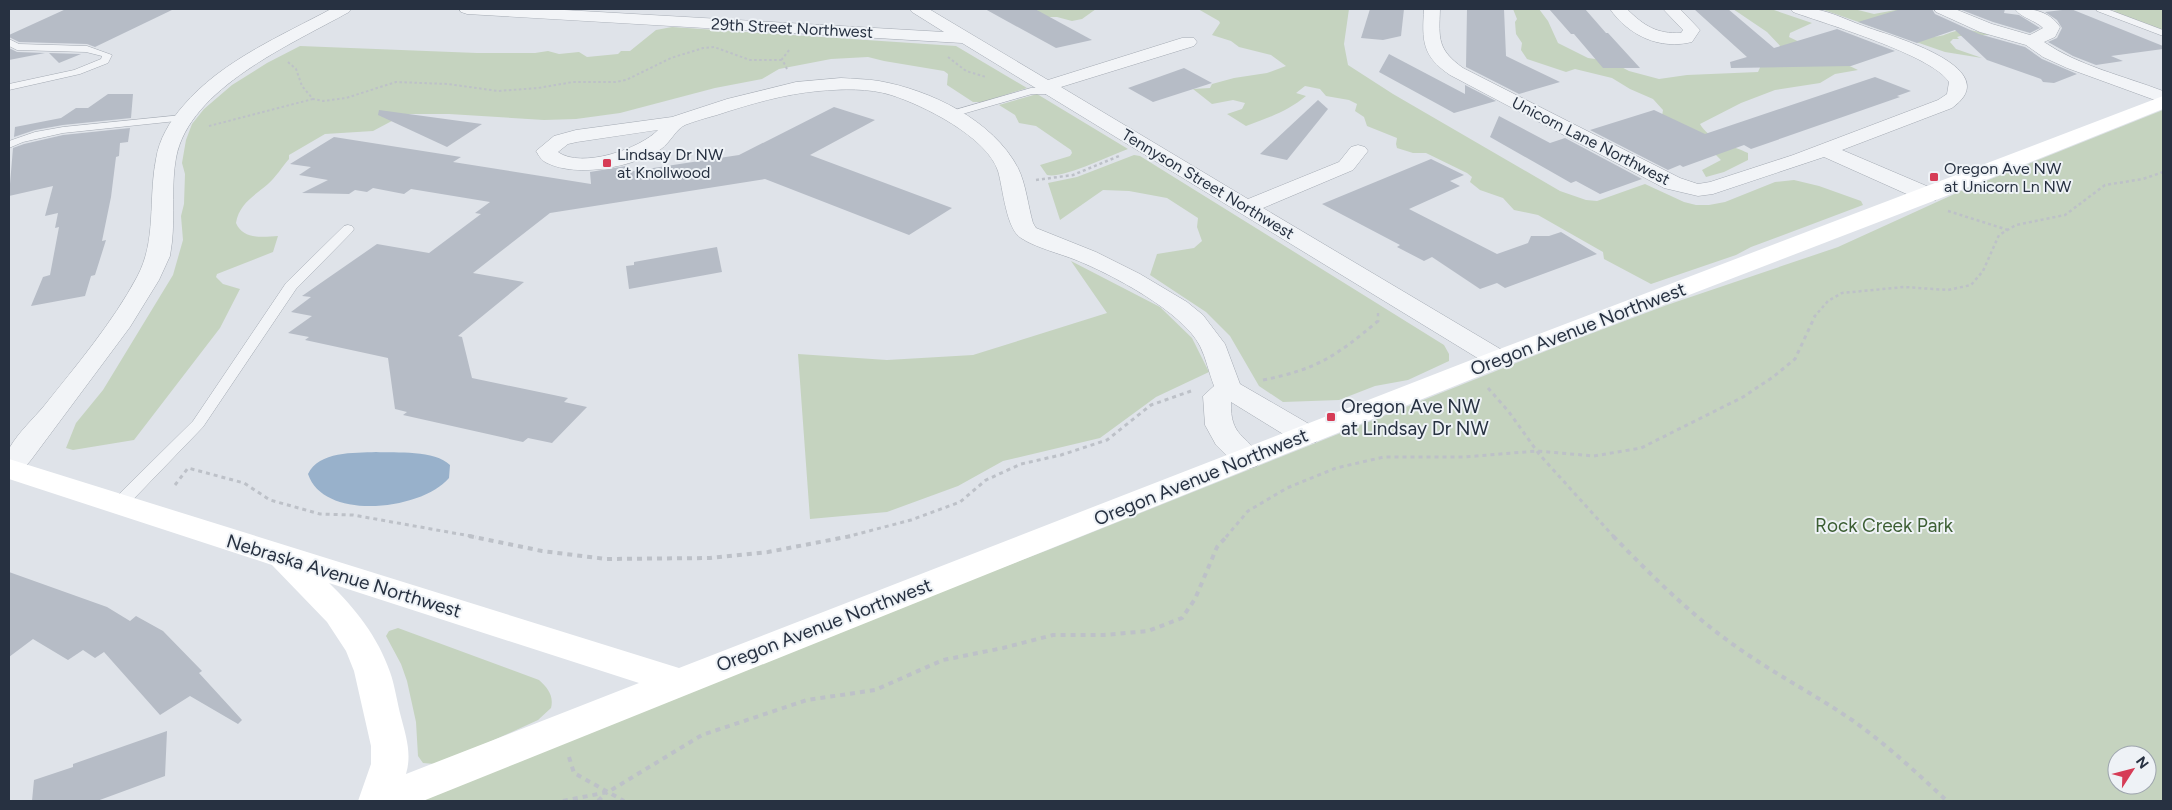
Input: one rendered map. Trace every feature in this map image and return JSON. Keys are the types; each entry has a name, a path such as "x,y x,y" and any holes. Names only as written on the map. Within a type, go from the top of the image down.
{"street":[{"path":"9,468 47,422 125,315 153,267 160,246 163,222 164,168 167,150 178,125 197,100 221,81 257,57 343,9"},
{"name":"29th Street Northwest","path":"467,9 966,38"},
{"name":"Tennyson Street Northwest","path":"918,9 1498,359"},
{"name":"Unicorn Lane Northwest","path":"1432,9 1430,38 1432,46 1439,57 1452,68 1672,183 1698,190 1713,188 1825,150 1948,103 1958,93 1958,82 1949,70 1926,55 1799,9"},
{"path":"1618,9 1640,31 1650,36 1672,39 1686,38 1692,30 1670,9"},
{"path":"1942,9 1986,28 2032,41 2060,59 2163,97"},
{"path":"2024,9 2045,20 2052,28 2049,33 2032,41"},
{"path":"1050,89 1188,42"},
{"path":"675,122 665,136 649,148 627,157 588,164 569,163 553,159 546,151 561,140 576,136 675,122 734,103 796,88 841,84 877,86 896,90 952,114 982,135 996,150 1008,169 1022,223 1028,233 1132,279 1178,307 1194,320 1212,344 1228,388 1306,435"},
{"name":"Oregon Avenue Northwest","path":"378,801 1498,359 2163,102"},
{"path":"1825,150 1916,199"},
{"path":"1247,208 1346,166 1358,151"},
{"path":"1800,159 1916,199"},
{"path":"1228,388 1217,396 1216,417 1223,435 1247,459"},
{"name":"Nebraska Avenue Northwest","path":"9,468 118,505 679,682"},
{"path":"282,556 339,613 361,646 372,671 390,746 390,764 378,801"}],"lane":[{"path":"2100,9 2163,33"},
{"path":"9,42 17,47 88,49 107,55 105,61 78,72 9,87"},
{"path":"952,114 1023,93 1050,89"},
{"path":"9,146 11,143 27,138 77,128 178,125"},
{"path":"118,505 198,424 291,286 348,229"}],"path":[{"path":"783,60 793,44"},
{"path":"178,125 216,124 312,99 323,101 346,98 396,82 448,84 489,90 538,88 572,82 614,82 626,80 671,58 703,48 714,47 750,60 783,60"},
{"path":"943,53 966,71 1007,84 1023,93"},
{"path":"257,57 291,62 296,69 302,86 312,99"},
{"path":"783,60 796,88"},
{"path":"1013,184 1073,175 1145,146"},
{"path":"598,801 608,792 702,735 807,700 874,690 943,660 1003,648 1053,635 1104,635 1148,631 1182,618 1195,599 1218,548 1248,512 1286,488 1336,468 1384,458 1464,457 1538,451 1594,456 1641,448 1743,396 1772,377 1794,359 1816,313 1828,301 1842,293 1904,287 1948,290 1971,285 1983,270 1999,235 2016,225 2065,215 2090,194 2105,185 2143,179 2163,172"},
{"path":"1916,199 2008,230"},
{"path":"1256,381 1291,374 1321,363 1351,344 1378,321 1378,312"},
{"path":"1481,381 1494,393 1538,451 1604,529 1694,614 1753,658 1853,720 1921,776 1947,801"},
{"path":"175,485 188,468 244,483 270,500 320,514 353,515 477,536 542,551 606,559 710,558 768,552 824,542 912,520 960,502 986,480 1021,464 1061,455 1108,440 1152,405 1181,393 1198,390"},
{"path":"568,754 574,773 624,801"},
{"path":"563,801 608,792"}],"green space":[{"path":"1035,9 1096,9 1082,19 1072,21 1057,17 1046,17"},
{"path":"1198,9 1349,9 1344,44 1348,65 1393,94 1560,191 1586,200 1597,201 1645,184 1684,202 1696,205 1709,205 1725,202 1775,182 1794,180 1819,186 1861,201 1863,205 1751,247 1736,255 1651,284 1604,259 1603,252 1538,215 1514,210 1503,198 1480,190 1470,182 1472,177 1467,173 1426,153 1413,153 1397,148 1397,138 1367,126 1364,117 1355,111 1357,104 1349,100 1326,96 1320,89 1305,86 1296,93 1306,96 1292,106 1278,114 1246,126 1227,114 1242,109 1245,103 1233,100 1212,104 1193,89 1210,88 1212,84 1234,78 1267,73 1286,66 1271,55 1239,47 1231,41 1212,35 1220,23 1219,21"},
{"path":"1513,9 1539,9 1548,21 1558,43 1588,58 1610,61 1629,71 1659,79 1687,75 1758,72 1763,61 1782,48 1767,32 1733,9 1771,9 1812,23 1790,33 1789,37 1858,70 1835,74 1820,83 1775,90 1741,103 1700,124 1715,138 1748,153 1748,160 1724,172 1706,177 1702,170 1721,160 1662,116 1663,110 1653,99 1630,89 1612,78 1575,69 1566,72 1527,59 1521,50 1522,43 1516,34 1515,22 1517,19"},
{"path":"1821,9 1854,9 1874,14 1901,9 1915,10 1932,36 1941,36 1964,30 1977,31 1989,35 1960,36 1957,37 1959,39 1953,39 1950,42 1956,49 1982,58 1945,52"},
{"path":"2163,9 2163,32 2111,11"},
{"path":"672,27 956,46 1027,88 983,102 973,102 947,85 948,74 944,71 868,57 831,59 779,69 762,79 715,88 620,113 576,119 544,120 449,114 405,114 373,131 325,134 289,155 289,159 274,178 248,201 240,211 236,223 243,232 254,236 278,236 273,252 217,274 216,277 223,284 240,289 220,328 134,440 73,450 66,448 76,423 103,390 173,275 183,240 181,216 184,204 185,174 182,163 186,140 192,124 204,109 232,85 267,63 300,46 477,53 535,53 548,51 559,54 579,52 587,57 630,51 656,30"},
{"path":"1037,94 1128,149 1075,170 1047,175 1040,165 1070,156 1071,150 1036,126 1019,123 1015,115 999,105"},
{"name":"Rock Creek Park","path":"2163,110 2163,801 415,801 804,643 1048,550 1561,345 1667,305 1838,247 1961,191"},
{"path":"1134,155 1140,156 1444,345 1449,354 1449,361 1408,380 1375,386 1339,400 1283,402 1259,386 1230,336 1206,312 1150,275 1157,254 1194,248 1202,241 1197,227 1198,218 1167,198 1129,191 1103,190 1060,220 1048,183 1077,177"},
{"path":"1071,261 1160,307 1192,338 1209,372 1156,397 1100,438 1003,461 958,486 887,512 810,519 798,354 887,360 973,355 1107,313"},
{"path":"398,628 539,680 550,692 551,708 538,720 450,760 435,764 423,763 418,756 416,722 407,681 401,664 386,636 389,631"}],"water":[{"path":"348,453 415,453 435,457 450,465 449,478 436,489 418,498 374,506 353,505 333,499 318,489 308,474 313,466 329,457"}],"building":[{"path":"66,9 174,9 95,47 87,44 19,42 9,37 9,35"},
{"path":"985,9 1035,9 1092,40 1056,48"},
{"path":"1370,9 1404,9 1401,36 1383,40 1361,38"},
{"path":"1467,9 1504,9 1506,56 1560,82 1519,94 1466,67"},
{"path":"1549,9 1585,9 1640,68 1603,68 1574,34 1571,34"},
{"path":"1694,9 1728,9 1774,48 1837,29 1895,51 1851,66 1731,68 1730,62 1747,57"},
{"path":"1901,9 1932,9 1935,14 1979,34 2025,47 2042,59 2077,74 2054,83 2043,82 2041,79 1987,60 1955,30 1917,43 1858,22"},
{"path":"1959,9 2005,9 2004,13 2019,15 2040,28 2030,33"},
{"path":"2071,9 2163,46 2163,49 2111,56 2123,61 2096,65 2073,56 2048,42 2057,38 2062,28 2057,20 2045,12"},
{"path":"9,48 17,52 45,53 9,60"},
{"path":"49,53 81,54 59,63"},
{"path":"1389,54 1465,94 1465,85 1496,101 1454,113 1379,72"},
{"path":"1184,68 1212,83 1153,102 1128,88"},
{"path":"1875,77 1911,91 1897,96 1900,97 1751,149 1744,145 1683,167 1680,165 1668,170 1590,130 1654,110 1705,134"},
{"path":"108,94 133,94 131,118 63,125 35,130 14,137 15,127 61,118 76,108 88,108"},
{"path":"1318,100 1328,109 1287,160 1260,154"},
{"path":"834,107 875,120 810,155 952,208 909,235 765,179 550,213 473,273 524,282 458,336 462,337 472,378 568,398 564,402 587,407 552,443 528,438 523,442 403,415 407,412 395,409 388,358 305,340 309,337 288,333 312,316 291,312 311,297 302,296 377,244 429,253 481,214 475,213 490,202 411,189 404,194 373,188 367,192 355,190 349,194 302,193 328,180 299,175 311,167 290,164 334,137 461,157 453,162 591,184 590,172 626,166 627,172 739,155"},
{"path":"379,110 482,124 447,147 378,115"},
{"path":"1499,116 1550,143 1565,138 1642,179 1600,194 1576,181 1571,183 1490,137"},
{"path":"130,128 128,142 120,143 119,156 116,157 111,197 102,241 106,240 95,275 91,276 85,296 31,306 43,277 50,275 59,227 55,228 58,213 45,216 53,186 9,196 13,148 63,135"},
{"path":"1431,159 1464,175 1450,181 1460,186 1409,209 1497,254 1528,243 1531,236 1549,236 1561,232 1597,254 1505,288 1497,283 1480,289 1432,257 1424,261 1397,247 1400,245 1322,204"},
{"path":"717,247 722,272 629,289 626,266 634,265 634,262"},
{"path":"9,572 107,607 130,621 136,616 163,631 202,671 199,673 242,720 238,724 190,696 160,715 104,652 95,658 83,650 68,660 33,639 9,657"},
{"path":"167,731 165,776 97,801 32,801 34,780 73,767 73,764"}],"place":[{"name":"Lindsay Dr NW at Knollwood","path":"607,163"},
{"name":"Oregon Ave NW at Unicorn Ln NW","path":"1934,177"},
{"name":"Oregon Ave NW at Lindsay Dr NW","path":"1331,417"}]}
